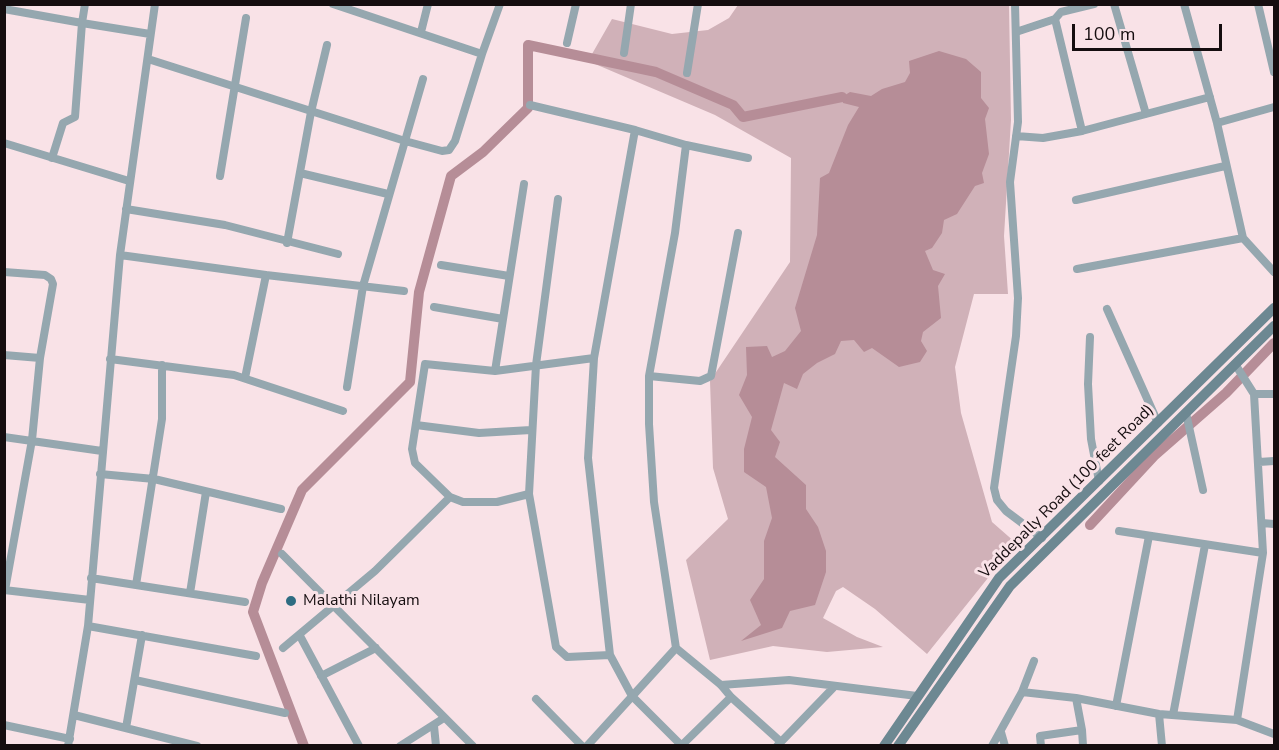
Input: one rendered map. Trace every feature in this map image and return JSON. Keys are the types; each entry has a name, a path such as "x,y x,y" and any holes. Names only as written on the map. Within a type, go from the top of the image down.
{"main road":[{"name":"Vaddepally Road (100 feet Road)","path":"884,746 999,578 1158,423 1200,378 1275,308"},
{"path":"898,746 1010,586 1188,423 1275,326"}],"street":[{"path":"52,158 63,123 75,117 85,4"},
{"path":"4,725 69,742 88,626 120,255 155,4"},
{"path":"333,4 358,8 482,54"},
{"path":"421,32 428,4"},
{"path":"148,59 311,112 442,151 452,147 500,4"},
{"path":"567,43 576,4"},
{"path":"624,53 631,4"},
{"path":"687,74 698,4"},
{"path":"1015,4 1016,136 1010,182 1018,298 1016,336 994,488 996,500 1006,511 1042,538"},
{"path":"1016,32 1055,19 1061,12 1094,4"},
{"path":"1114,4 1146,114"},
{"path":"1184,4 1217,123 1243,238 1275,272"},
{"path":"1258,4 1275,72"},
{"path":"4,9 150,34"},
{"path":"219,176 232,87 246,18"},
{"path":"1055,19 1082,130"},
{"path":"287,243 311,112 327,45"},
{"path":"347,387 363,286 423,79"},
{"path":"1016,136 1043,138 1210,97"},
{"path":"530,105 635,130 686,145 748,158"},
{"path":"1217,123 1275,107"},
{"path":"635,130 594,358 588,458 610,655 632,696 682,745 731,697"},
{"path":"4,143 129,181"},
{"path":"686,145 675,233 649,376 649,424 654,502 676,648 721,684 731,697 779,744 833,688"},
{"path":"1076,200 1225,166"},
{"path":"300,173 388,194"},
{"path":"495,371 524,184"},
{"path":"558,199 536,365 529,494 556,647 567,657 610,655"},
{"path":"126,209 225,225 287,243 338,254"},
{"path":"649,376 700,381 711,376 738,233"},
{"path":"1077,269 1243,238"},
{"path":"120,255 404,291"},
{"path":"441,265 509,276"},
{"path":"4,272 45,275 51,279 52,292 40,358 32,440 14,528 5,590 90,600"},
{"path":"245,378 266,275"},
{"path":"434,307 503,319"},
{"path":"1107,309 1158,423"},
{"path":"1090,337 1088,384 1091,440 1099,481"},
{"path":"4,355 40,358"},
{"path":"529,494 497,502 463,502 450,497 415,463 412,449 425,364 495,371 594,358"},
{"path":"111,359 213,370 245,378 343,411"},
{"path":"136,585 162,419 162,365"},
{"path":"1237,720 1263,553 1254,394 1238,369"},
{"path":"1254,394 1275,394"},
{"path":"1188,423 1203,490"},
{"path":"416,424 479,433 531,430"},
{"path":"4,437 102,451"},
{"path":"1258,462 1275,461"},
{"path":"100,474 154,479 281,509"},
{"path":"189,593 206,492"},
{"path":"283,648 336,606 450,497"},
{"path":"1262,523 1275,524"},
{"path":"4,526 14,528"},
{"path":"1119,531 1263,553"},
{"path":"1116,706 1149,536"},
{"path":"1173,715 1205,545"},
{"path":"282,554 473,746"},
{"path":"91,578 244,602"},
{"path":"88,626 256,656"},
{"path":"126,728 142,635"},
{"path":"300,636 358,746"},
{"path":"321,676 376,648"},
{"path":"588,746 676,648"},
{"path":"992,746 1022,692 1034,661"},
{"path":"135,680 285,713"},
{"path":"721,684 789,680 833,688 917,696"},
{"path":"1022,692 1076,698 1159,714 1237,720 1275,734"},
{"path":"1076,698 1083,746"},
{"path":"536,699 582,746"},
{"path":"1159,714 1162,746"},
{"path":"74,716 126,728 170,742 197,746"},
{"path":"400,746 444,718"},
{"path":"434,726 435,746"},
{"path":"1041,746 1040,736 1082,730"},
{"path":"1001,732 1005,746"}],"shaded area":[{"path":"738,5 1009,5 1011,120 1004,236 1008,294 974,294 955,367 961,413 992,522 1016,543 927,654 875,609 843,587 836,591 823,618 857,637 883,647 827,652 773,646 710,660 686,560 728,519 713,468 710,381 790,262 791,158 715,115 588,61 612,19 672,34 708,30 729,18"},
{"path":"939,51 966,59 981,72 981,98 989,108 985,119 989,154 982,173 984,183 975,186 957,214 944,220 942,233 932,248 925,251 933,270 945,274 938,286 941,318 923,332 921,341 927,351 920,362 899,367 872,348 864,352 854,340 841,341 835,354 817,363 803,374 797,389 784,383 771,430 780,442 775,457 806,485 806,509 818,527 826,551 826,572 815,605 790,611 782,628 741,641 761,625 750,600 764,579 764,541 772,518 766,487 744,472 744,449 752,417 739,395 747,375 746,347 767,346 772,357 785,351 801,331 795,308 817,235 820,178 829,173 848,125 859,107 843,103 842,97 850,92 871,96 882,89 905,82 910,73 909,61"}],"waterway":[{"path":"304,746 253,612 262,583 302,490 410,382 419,292 451,176 483,152 528,108 528,45 656,72 733,105 743,117 842,97"},
{"path":"1090,525 1154,456 1226,393 1274,343"}],"place":[{"name":"Malathi Nilayam","path":"291,601"}]}
